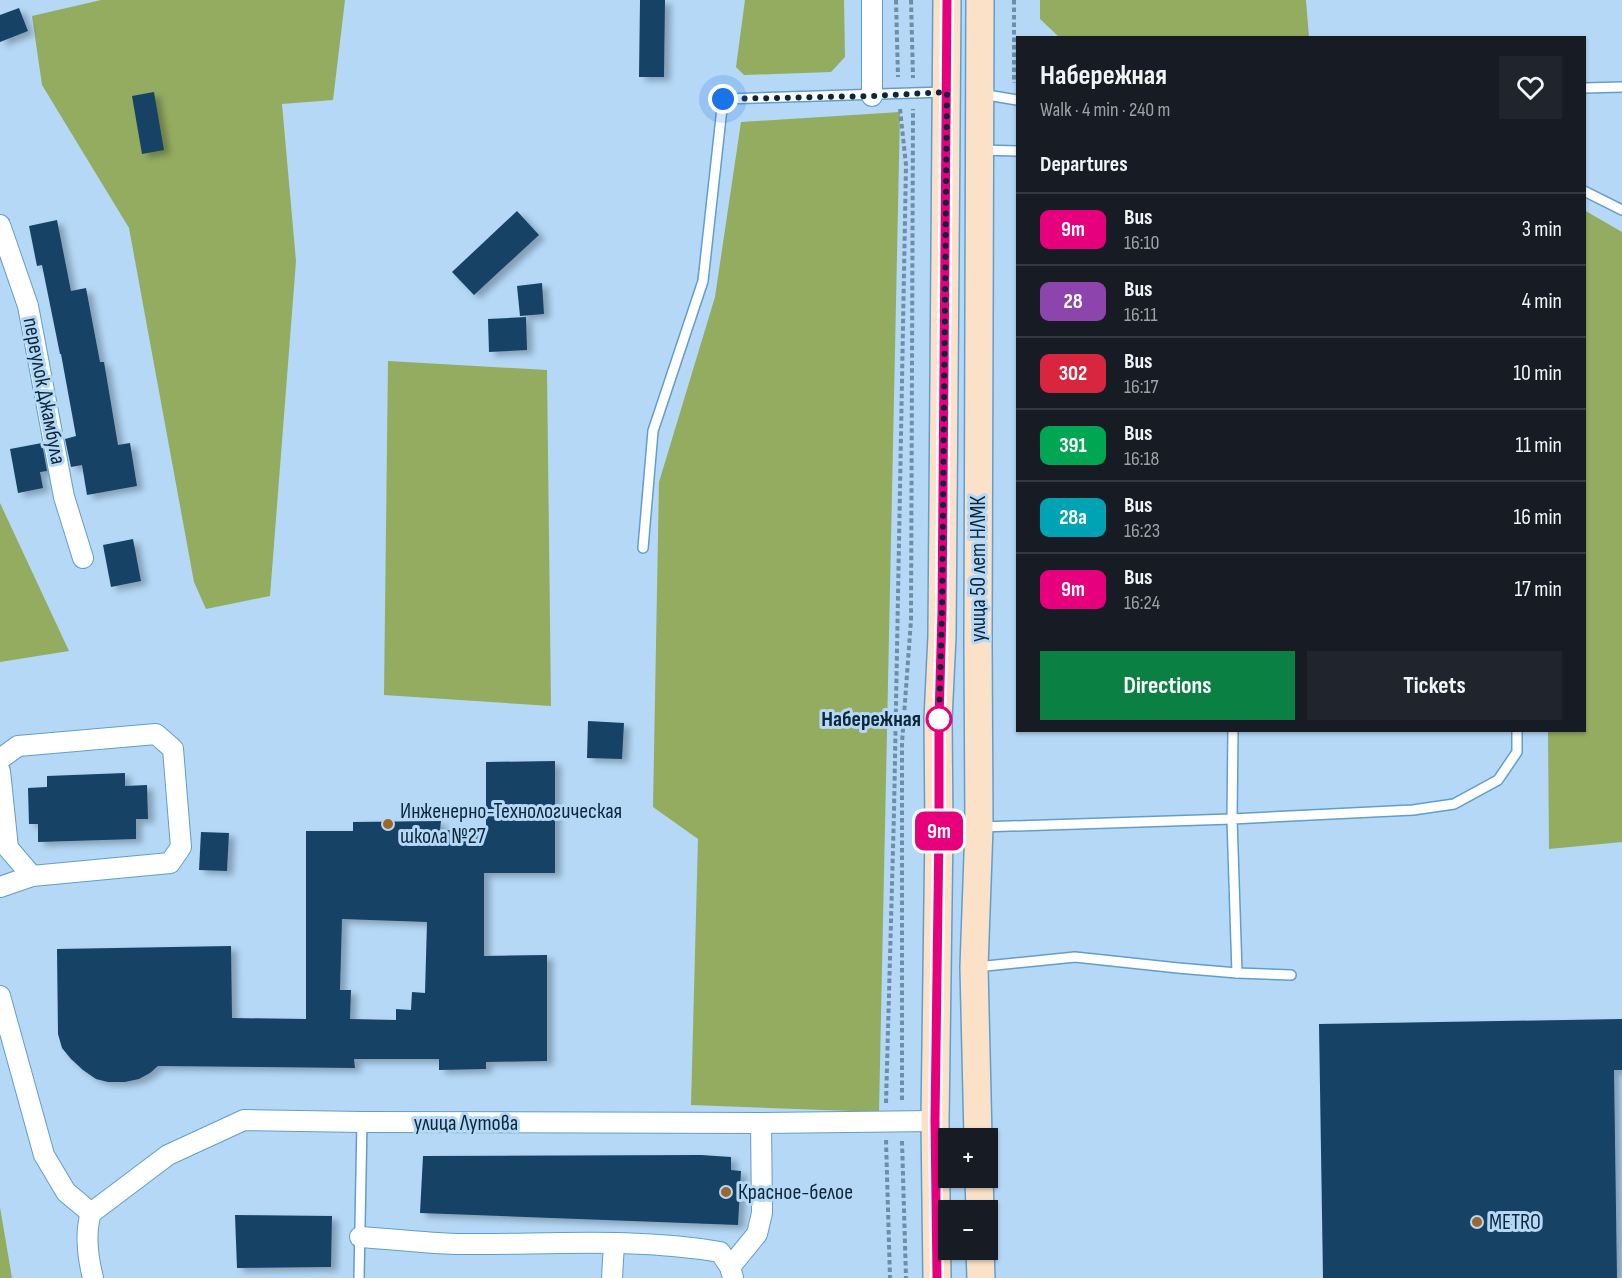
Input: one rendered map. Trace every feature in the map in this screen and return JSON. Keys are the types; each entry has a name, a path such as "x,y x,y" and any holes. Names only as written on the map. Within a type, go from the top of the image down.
{"main road":[{"name":"улица 50 лет НЛМК","path":"935,1121 939,719 942,636 947,0"},
{"name":"улица 50 лет НЛМК","path":"978,1128 974,967 979,827 978,150 980,0"},
{"path":"935,1121 937,1278"},
{"path":"980,1260 981,1278"}],"street":[{"path":"872,0 872,96"},
{"name":"переулок Джамбула","path":"0,225 28,306 64,497 83,558"},
{"path":"0,759 18,746 156,734 173,749 181,847 170,863 32,876 0,887"},
{"path":"0,771 8,848 32,876"},
{"path":"0,996 44,1155 66,1192 91,1213 87,1224 93,1278"},
{"name":"улица Лутова","path":"91,1213 168,1155 244,1120 761,1123 935,1121"},
{"path":"360,1237 454,1244 614,1243 688,1246 720,1252 731,1272 757,1234 762,1213 761,1123"},
{"path":"612,1278 614,1243"}],"lane":[{"path":"1586,88 1622,87"},
{"path":"644,548 653,431 703,281 723,99 947,92"},
{"path":"979,93 1016,100"},
{"path":"978,150 1016,151"},
{"path":"1586,192 1622,210"},
{"path":"1233,732 1232,819 1237,973"},
{"path":"979,827 1232,819 1413,810 1454,804 1498,780 1517,752 1517,732"},
{"path":"974,967 1075,957 1237,973 1291,975"},
{"path":"359,1278 362,1122"}],"path":[{"path":"896,0 899,95 906,177 894,800 894,1121 906,1278"},
{"path":"890,1278 902,743 911,620 913,94 911,0"},
{"path":"1014,0 1016,100"}],"green space":[{"path":"101,0 345,0 333,100 282,104 296,261 270,596 206,609 194,582 129,228 42,85 32,16"},
{"path":"745,0 844,0 845,57 831,72 744,75 736,67"},
{"path":"1040,0 1306,0 1309,36 1058,36 1040,19"},
{"path":"900,112 879,1112 691,1105 698,839 653,807 659,482 715,297 741,122"},
{"path":"1586,211 1622,232 1622,842 1549,849 1548,732 1586,732"},
{"path":"388,361 547,370 551,706 384,695"},
{"path":"0,503 69,651 0,662"},
{"path":"0,1207 12,1278 0,1278"}],"building":[{"path":"640,0 665,0 664,77 639,77"},
{"path":"19,8 28,31 0,42 0,15"},
{"path":"154,92 164,150 142,154 132,96"},
{"path":"517,211 539,235 474,295 452,272"},
{"path":"57,220 71,291 86,288 100,362 104,362 118,445 130,443 137,486 87,495 82,465 71,467 65,439 76,436 42,265 37,266 29,226"},
{"path":"542,283 544,314 520,316 517,286"},
{"path":"526,317 527,350 489,352 488,319"},
{"path":"42,443 47,471 40,472 43,488 18,493 10,449"},
{"path":"133,539 141,581 111,587 103,545"},
{"path":"588,721 624,723 622,759 587,758"},
{"path":"555,761 555,873 484,873 484,956 547,955 547,1061 486,1062 486,1069 439,1070 439,1059 354,1059 355,1068 158,1066 139,1079 108,1082 96,1079 83,1070 62,1048 58,1034 57,949 231,946 232,1018 306,1019 306,831 353,831 353,822 441,821 440,830 486,830 486,762","holes":["342,919 427,922 425,993 412,992 411,1010 396,1009 396,1020 350,1019 351,990 340,990"]},
{"path":"125,773 125,786 147,785 148,819 136,819 136,839 38,842 38,824 29,824 28,788 47,787 47,776"},
{"path":"201,832 229,833 227,871 199,870"},
{"path":"1622,1019 1622,1070 1614,1070 1617,1278 1323,1278 1319,1024"},
{"path":"701,1155 731,1157 731,1170 741,1171 738,1225 420,1213 423,1156"},
{"path":"235,1215 332,1216 331,1267 237,1268"}],"bus line":[{"name":"9т","path":"937,1278 935,1121 939,719 942,636 947,0"}],"place":[{"name":"Набережная","path":"939,719"},
{"name":"Инженерно-Технологическая школа №27","path":"388,824"},
{"name":"Красное-белое","path":"726,1192"},
{"name":"METRO","path":"1477,1222"}],"route":[{"path":"723,99 947,92 942,636 939,719"}]}
